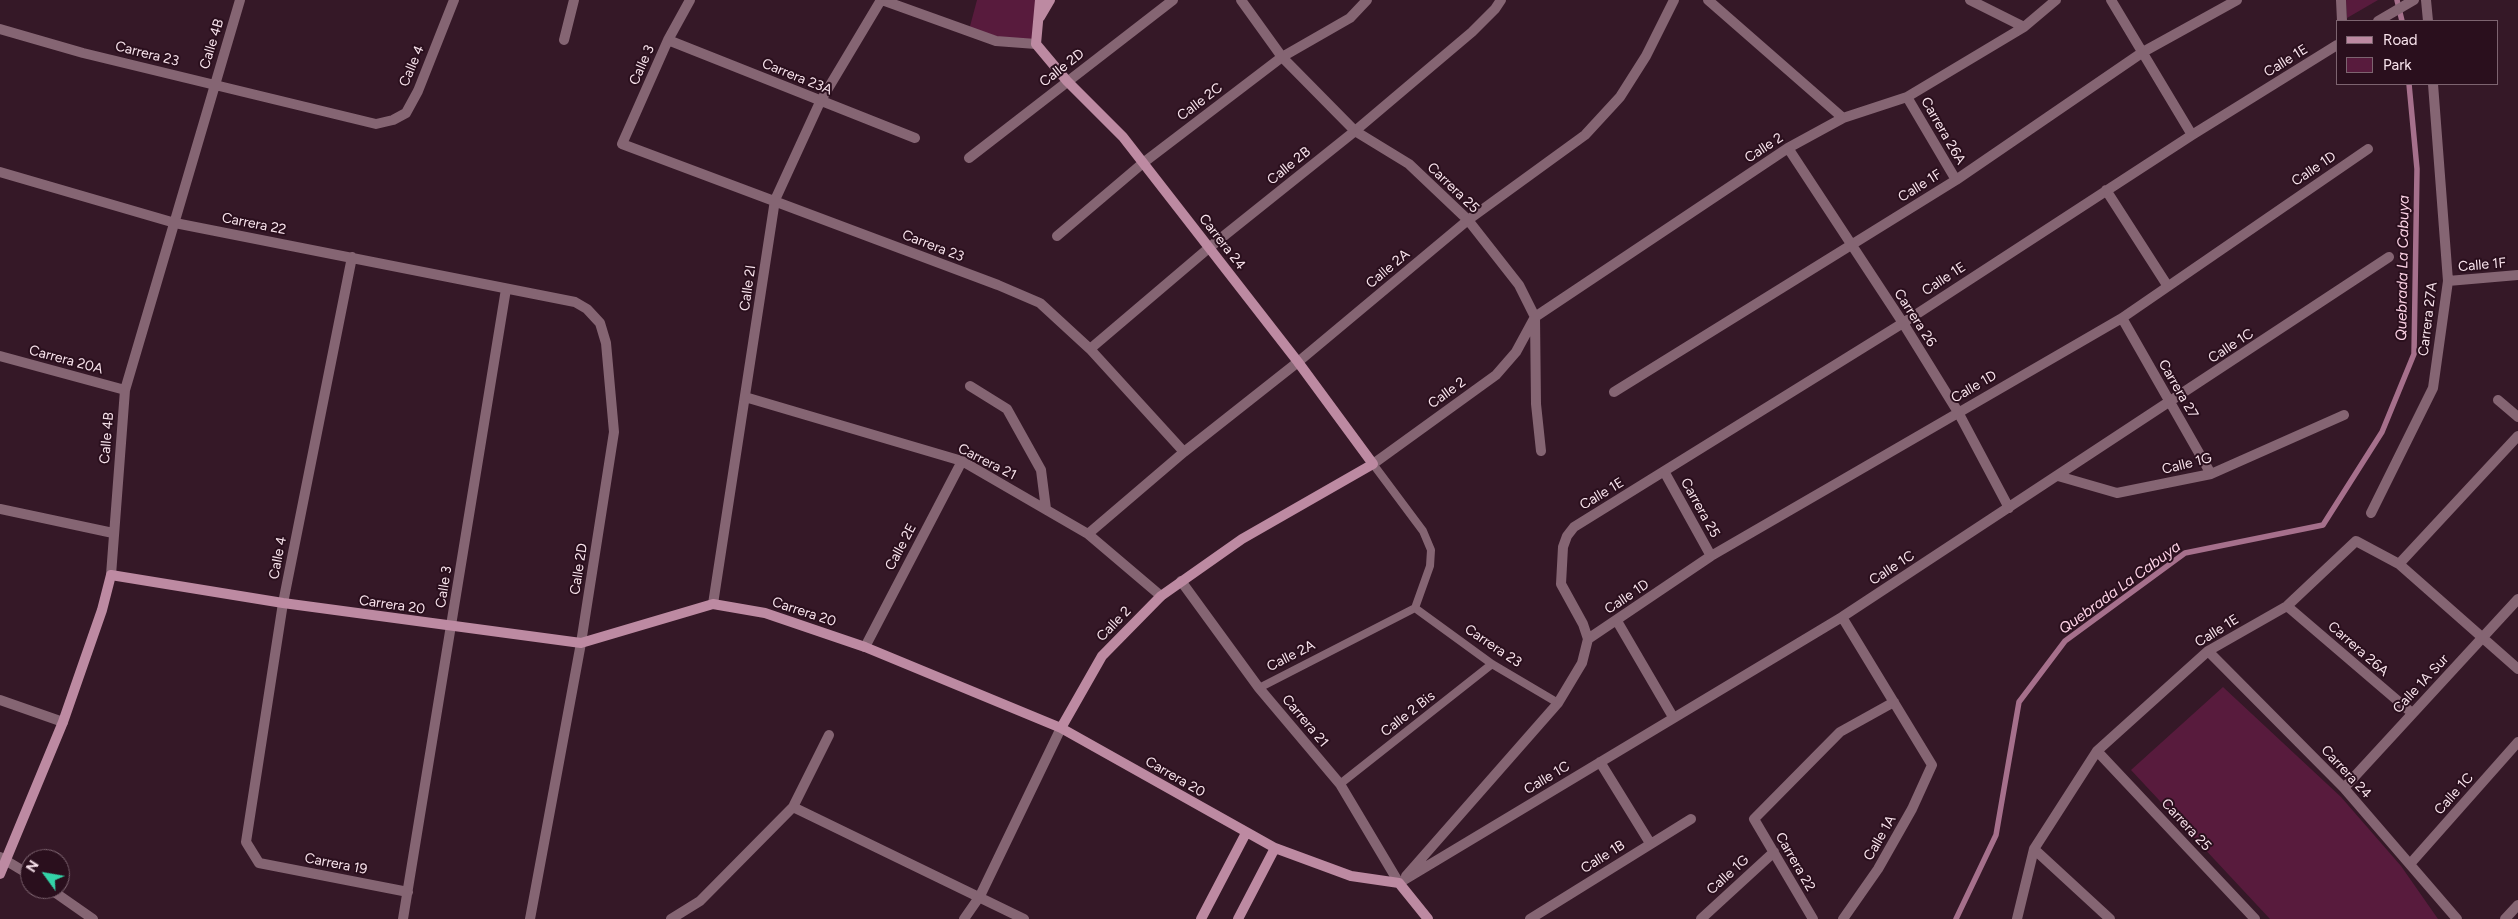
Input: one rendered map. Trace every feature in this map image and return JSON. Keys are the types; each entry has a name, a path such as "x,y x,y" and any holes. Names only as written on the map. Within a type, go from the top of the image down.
{"street":[{"name":"Calle 4B","path":"0,874 3,858 64,722 102,610 111,575 125,390 240,0"},
{"name":"Calle 4","path":"376,124 393,120 406,113 418,91 454,0"},
{"path":"564,40 574,0"},
{"name":"Calle 3","path":"622,144 668,40 690,0"},
{"path":"882,0 996,41 1036,44 1040,0"},
{"name":"Calle 2I","path":"713,604 775,200 820,102 882,0"},
{"path":"1038,22 1050,0"},
{"name":"Calle 2D","path":"969,158 1173,0"},
{"name":"Carrera 25","path":"1241,0 1282,57 1356,131 1409,164 1468,220 1519,285 1535,317 1536,404 1541,451"},
{"name":"Calle 2C","path":"1057,236 1143,163 1282,57 1350,18 1367,0"},
{"name":"Calle 2B","path":"1090,350 1210,247 1356,131 1472,32 1495,9 1500,0"},
{"name":"Calle 2A","path":"1088,534 1184,452 1298,362 1468,220 1586,135 1620,97 1646,56 1674,0"},
{"path":"1708,0 1843,118"},
{"path":"1970,0 2024,27"},
{"name":"Calle 2","path":"964,919 980,896 1061,728 1102,656 1161,596 1242,539 1374,464 1496,375 1516,352 1535,317 1788,148 1843,118 1907,97 2024,27 2056,0"},
{"path":"2111,0 2192,135"},
{"name":"Calle 1F","path":"1614,392 1956,180 2143,52 2237,0"},
{"path":"2341,0 2342,20"},
{"path":"2426,0 2428,20"},
{"path":"2380,20 2413,1"},
{"name":"Carrera 23","path":"0,29 83,53 376,124"},
{"name":"Carrera 23A","path":"668,40 820,102 916,138"},
{"name":"Carrera 24","path":"1036,44 1067,81 1122,137 1143,163 1210,247 1374,464"},
{"name":"Calle 1E","path":"1588,639 1584,624 1561,584 1563,547 1567,536 1574,527 1665,473 1903,323 2106,190 2336,46"},
{"name":"Carrera 27A","path":"2371,513 2433,388 2448,281 2433,85"},
{"name":"Carrera 26A","path":"1907,97 1956,180"},
{"name":"Carrera 23","path":"622,144 775,200 998,285 1040,303 1090,350 1184,452"},
{"name":"Carrera 26","path":"1788,148 1903,323 1958,412 2009,508"},
{"name":"Calle 1D","path":"1588,639 1712,556 2122,318 2167,285 2368,148"},
{"name":"Carrera 22","path":"0,172 175,223 506,289"},
{"path":"2106,190 2167,285"},
{"name":"Calle 4","path":"259,863 246,842 283,603 352,257"},
{"name":"Calle 1C","path":"1399,883 1842,617 2389,257"},
{"name":"Calle 1F","path":"2448,281 2518,275"},
{"name":"Calle 3","path":"403,919 506,289"},
{"name":"Calle 2D","path":"506,289 574,302 587,309 600,323 606,343 614,432 581,643 530,919"},
{"name":"Carrera 27","path":"2122,318 2211,474"},
{"name":"Carrera 20A","path":"0,356 125,390"},
{"path":"970,386 1007,409 1042,470 1046,509"},
{"name":"Carrera 21","path":"745,397 962,461 1088,534 1161,596"},
{"path":"2498,400 2518,417"},
{"name":"Calle 1G","path":"2058,476 2117,493 2211,474 2344,415"},
{"path":"2518,436 2398,564 2518,669"},
{"name":"Calle 2E","path":"864,647 962,461"},
{"name":"Carrera 25","path":"1665,473 1712,556"},
{"path":"0,509 113,533"},
{"name":"Calle 1E","path":"2017,919 2034,849 2097,750 2208,651 2287,606 2356,541 2398,564"},
{"name":"Carrera 20","path":"111,575 283,603 581,643 713,604 765,613 864,647 1061,728 1275,848 1351,876 1399,883"},
{"name":"Carrera 21","path":"1181,581 1259,688 1340,784 1399,883"},
{"name":"Calle 1A Sur","path":"2344,788 2518,599"},
{"name":"Carrera 26A","path":"2287,606 2412,713"},
{"path":"1842,617 1894,702"},
{"path":"1617,621 1673,717"},
{"path":"1428,919 1399,883 1558,703 1582,663 1588,639"},
{"name":"Carrera 24","path":"2208,651 2344,788 2457,919"},
{"path":"0,700 64,722"},
{"name":"Carrera 22","path":"1813,919 1754,818 1840,732 1894,702"},
{"name":"Calle 1A","path":"1844,919 1878,869 1912,809 1932,765 1894,702"},
{"path":"671,919 700,901 793,807 829,735"},
{"name":"Calle 1C","path":"2410,864 2518,742"},
{"name":"Carrera 25","path":"2097,750 2255,919"},
{"path":"1600,762 1650,843"},
{"path":"793,807 1024,919"},
{"name":"Calle 1B","path":"1530,919 1691,819"},
{"path":"1201,919 1246,833"},
{"path":"1238,919 1275,848"},
{"path":"2034,849 2110,919"},
{"name":"Calle 1G","path":"1701,919 1774,852"},
{"path":"3,858 20,869"},
{"name":"Carrera 19","path":"259,863 408,892"},
{"path":"64,899 93,919"},
{"path":"2505,919 2518,904"}],"lane":[{"name":"Carrera 24","path":"1374,464 1423,531 1431,550 1430,566 1415,608"},
{"name":"Carrera 23","path":"1415,608 1492,664 1558,703"},
{"name":"Calle 2A","path":"1259,688 1415,608"},
{"name":"Calle 2 Bis","path":"1340,784 1492,664"}],"green space":[{"path":"977,0 1048,0 1036,43 997,40 969,30"},
{"path":"2346,0 2378,0 2347,18"},
{"path":"2223,687 2341,797 2401,866 2438,919 2270,919 2131,770"}],"waterway":[{"name":"Quebrada La Cabuya","path":"2397,0 2402,20"},
{"name":"Quebrada La Cabuya","path":"1956,919 1996,835 2019,702 2065,641 2185,553 2323,525 2382,432 2414,354 2417,169 2409,85"}]}
